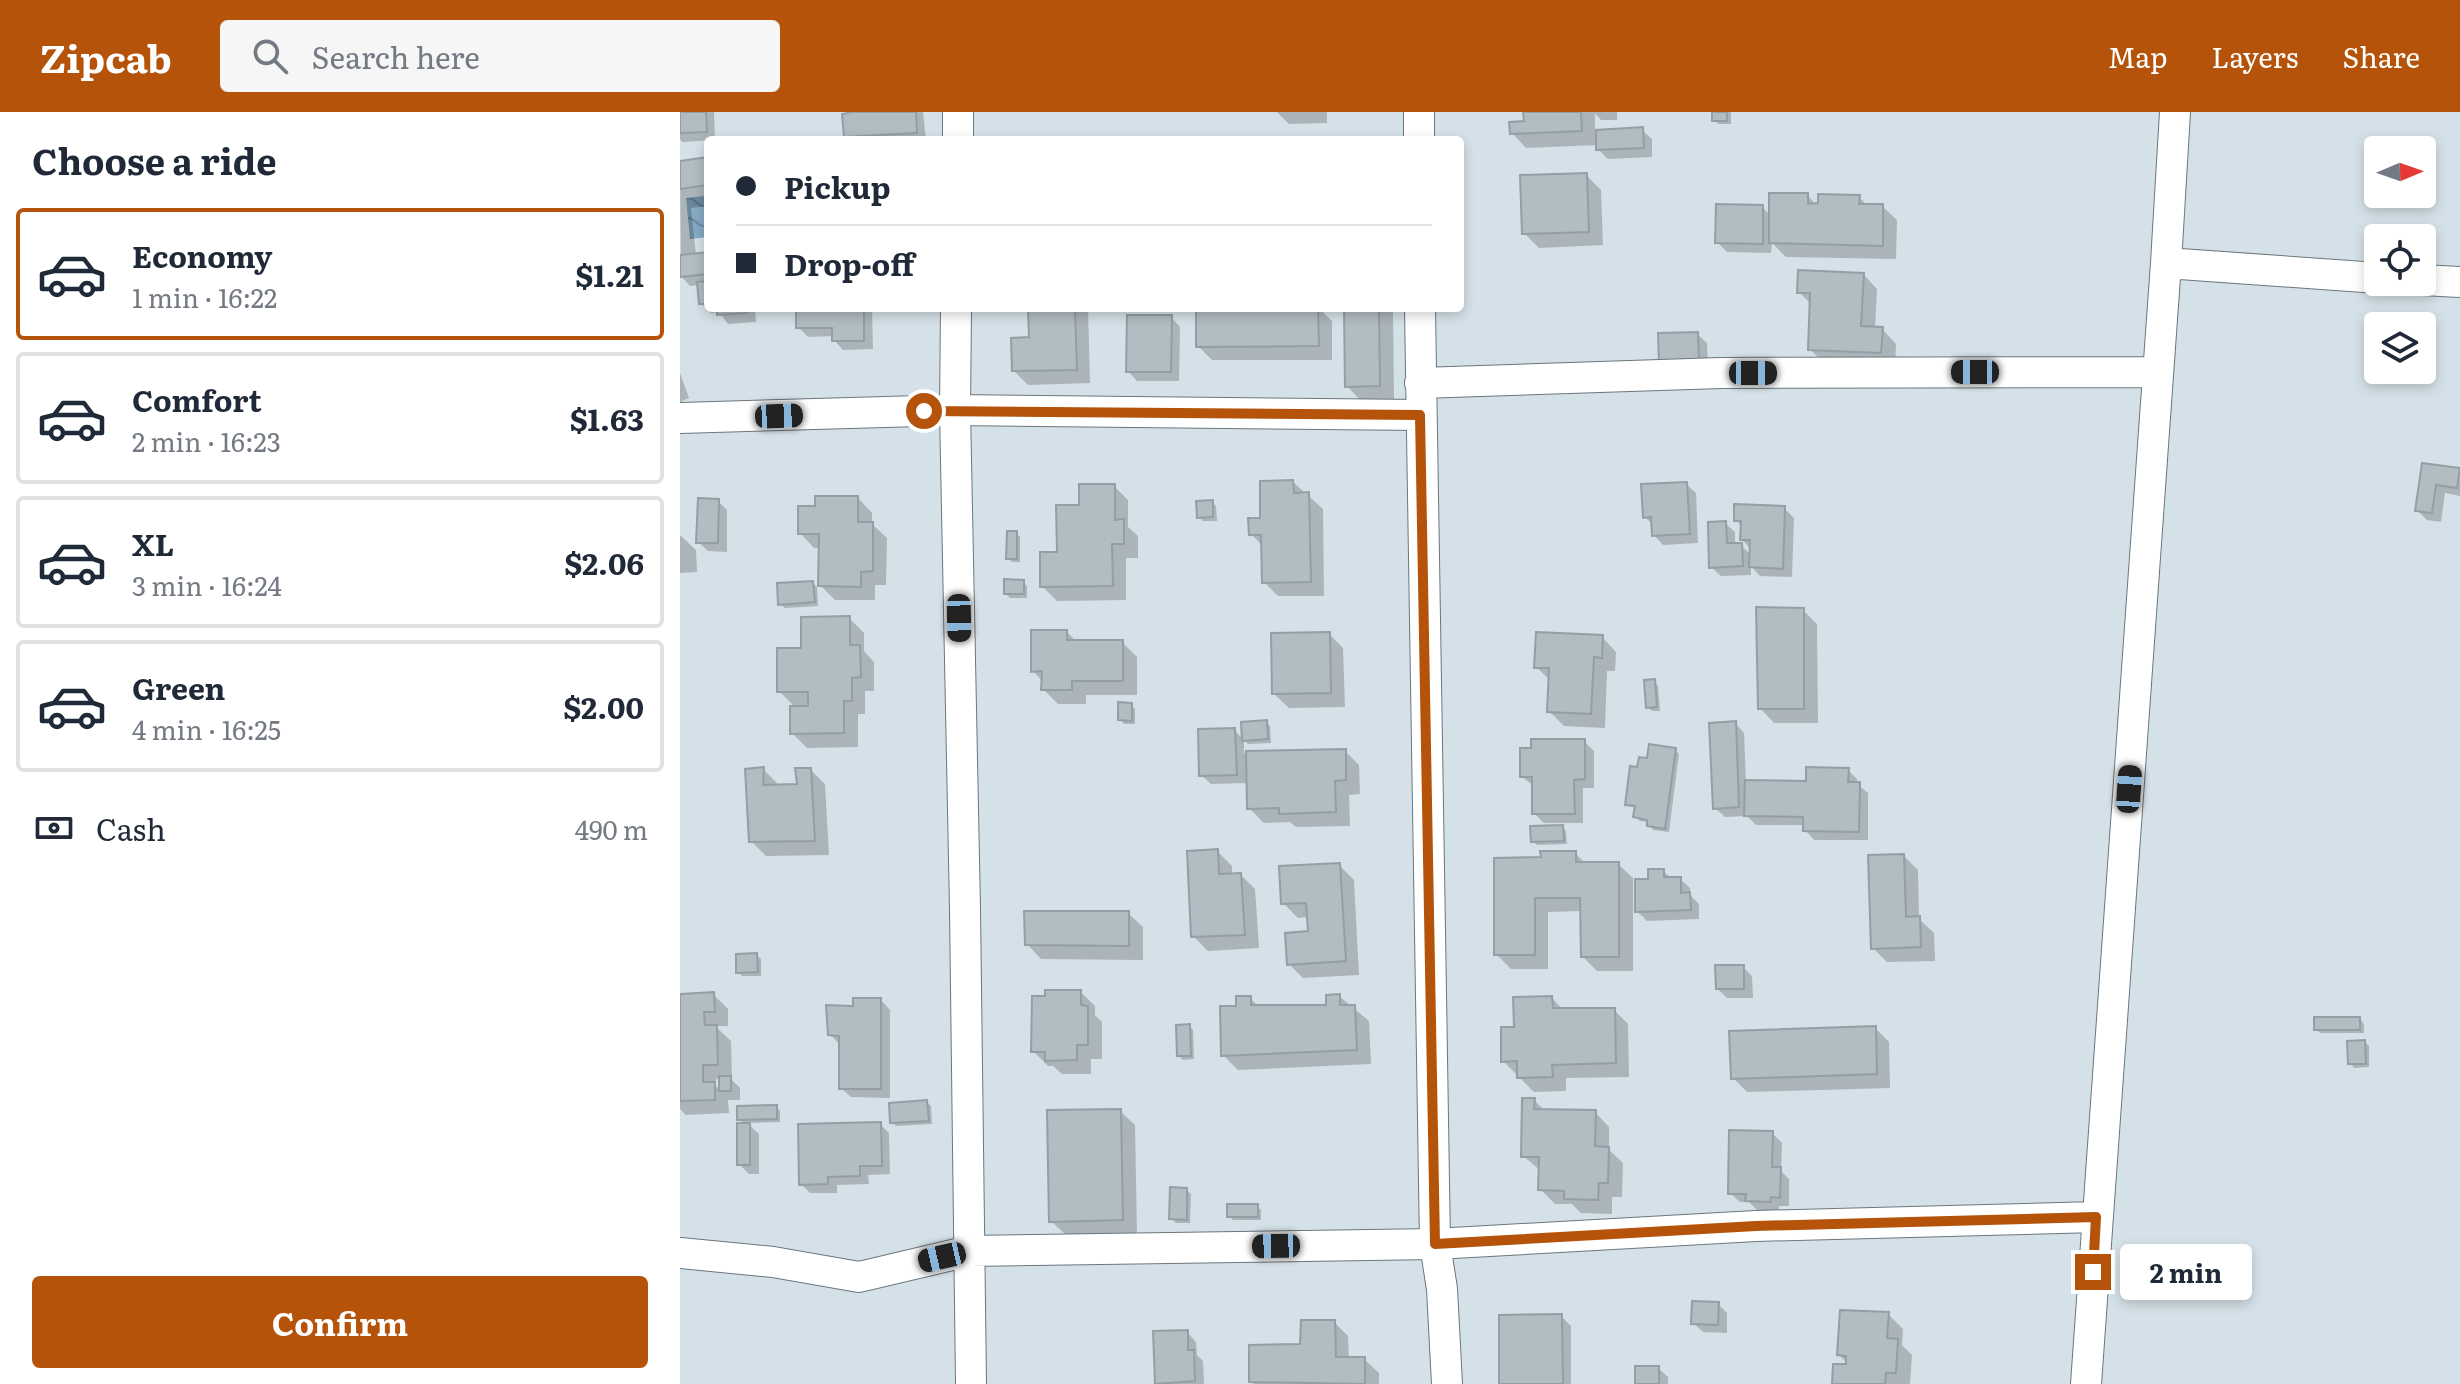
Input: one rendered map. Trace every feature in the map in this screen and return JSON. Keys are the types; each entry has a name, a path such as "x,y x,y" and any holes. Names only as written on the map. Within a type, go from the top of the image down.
{"street":[{"path":"958,112 958,136"},
{"path":"1419,112 1419,136"},
{"path":"2086,1384 2175,112"},
{"path":"2166,263 2364,277"},
{"path":"2436,281 2460,282"},
{"path":"956,312 971,1384"},
{"path":"1420,312 1435,1244 1442,1289 1447,1384"},
{"path":"1420,383 1721,373 2158,372"},
{"path":"680,418 955,410 1420,415"},
{"path":"680,1253 773,1262 859,1277 969,1251 1435,1244 1756,1226 2096,1217"}],"water":[{"path":"704,196 704,237 690,239 686,198"}],"building":[{"path":"680,112 706,112 707,132 680,133"},
{"path":"916,112 917,133 844,136 842,114"},
{"path":"1523,112 1581,112 1582,131 1510,134 1509,122 1524,121"},
{"path":"1712,112 1727,112 1727,121 1712,121"},
{"path":"1643,127 1644,148 1596,150 1596,130"},
{"path":"704,158 704,186 680,189 680,161"},
{"path":"1587,173 1589,232 1522,234 1520,175"},
{"path":"1769,193 1808,193 1808,204 1818,203 1818,194 1860,195 1859,204 1883,204 1883,246 1769,243"},
{"path":"1716,204 1763,205 1763,244 1715,243"},
{"path":"704,252 704,274 680,277 680,255"},
{"path":"1798,270 1864,273 1861,326 1883,327 1881,353 1808,350 1810,293 1797,293"},
{"path":"704,281 704,304 699,304 697,282"},
{"path":"717,312 747,312 747,313 717,315"},
{"path":"796,312 864,312 864,341 832,341 832,328 796,328"},
{"path":"1028,312 1075,312 1077,370 1012,371 1011,338 1029,337"},
{"path":"1196,312 1318,312 1319,346 1196,347"},
{"path":"1344,312 1379,312 1380,386 1345,387"},
{"path":"1127,315 1172,315 1171,372 1126,372"},
{"path":"1698,332 1699,362 1659,364 1658,333"},
{"path":"2422,463 2460,468 2457,488 2436,485 2432,513 2415,511"},
{"path":"1293,480 1294,493 1309,492 1311,582 1262,583 1261,535 1249,535 1248,518 1260,518 1260,481"},
{"path":"1687,482 1690,534 1652,536 1651,517 1643,518 1641,484"},
{"path":"1079,484 1115,484 1115,520 1124,519 1124,544 1112,544 1113,586 1040,587 1040,552 1057,552 1056,505 1079,505"},
{"path":"815,496 858,496 858,522 873,522 873,571 861,572 861,587 818,586 819,534 798,534 798,506 815,506"},
{"path":"698,498 719,499 718,543 696,543"},
{"path":"1213,500 1213,517 1197,518 1196,501"},
{"path":"1734,504 1785,506 1783,569 1749,567 1750,540 1740,540 1741,521 1734,521"},
{"path":"1726,521 1727,543 1742,543 1743,566 1709,568 1708,522"},
{"path":"1007,531 1017,531 1017,559 1006,559"},
{"path":"1004,579 1024,580 1024,594 1004,594"},
{"path":"813,581 815,602 778,605 777,583"},
{"path":"1756,607 1804,608 1804,709 1758,709"},
{"path":"850,616 850,645 860,645 861,677 852,678 852,701 844,701 844,733 790,734 790,706 808,706 808,692 777,692 777,648 801,648 801,617"},
{"path":"1031,630 1067,630 1067,640 1123,640 1123,681 1072,681 1072,690 1041,690 1042,671 1031,672"},
{"path":"1330,632 1331,693 1272,694 1271,633"},
{"path":"1536,632 1603,635 1602,658 1594,657 1591,714 1547,712 1549,668 1534,668"},
{"path":"1655,679 1657,707 1646,708 1644,680"},
{"path":"1118,702 1132,703 1132,721 1118,720"},
{"path":"1267,720 1268,739 1242,741 1241,722"},
{"path":"1736,721 1739,807 1713,809 1709,723"},
{"path":"1235,728 1237,775 1199,776 1198,729"},
{"path":"1531,739 1585,739 1585,779 1574,780 1575,814 1532,814 1532,777 1520,777 1520,748 1531,748"},
{"path":"1649,744 1676,748 1665,829 1647,826 1647,820 1633,817 1635,806 1625,805 1630,766 1637,767 1639,757 1647,758"},
{"path":"1346,749 1346,780 1335,781 1336,812 1279,814 1279,808 1247,809 1246,751"},
{"path":"764,767 763,785 797,784 795,768 811,768 815,841 749,842 745,769"},
{"path":"1806,767 1849,768 1848,782 1860,782 1859,832 1803,831 1803,817 1744,816 1745,780 1806,781"},
{"path":"1563,825 1564,841 1531,842 1530,826"},
{"path":"1218,849 1219,874 1241,873 1245,935 1191,937 1187,851"},
{"path":"1540,851 1576,851 1576,862 1619,862 1619,957 1581,957 1580,898 1535,898 1535,955 1494,955 1494,858 1541,857"},
{"path":"1904,854 1906,917 1920,916 1921,947 1871,949 1868,855"},
{"path":"1340,863 1346,961 1287,965 1285,933 1308,931 1306,903 1281,904 1279,866"},
{"path":"1648,869 1664,869 1664,877 1681,877 1681,893 1690,892 1691,910 1635,912 1635,879 1648,879"},
{"path":"1024,911 1129,911 1129,946 1025,945"},
{"path":"757,953 758,972 736,973 736,954"},
{"path":"1715,965 1744,965 1744,989 1716,989"},
{"path":"1045,990 1081,990 1081,1005 1088,1006 1088,1045 1077,1045 1077,1060 1045,1061 1045,1052 1031,1052 1032,996 1045,996"},
{"path":"714,992 715,1012 704,1012 705,1025 717,1025 718,1065 703,1065 703,1082 715,1082 715,1100 680,1101 680,994"},
{"path":"1340,994 1340,1005 1355,1005 1357,1050 1221,1056 1220,1006 1236,1006 1236,996 1251,996 1251,1005 1326,1005 1326,995"},
{"path":"1552,996 1553,1008 1615,1008 1616,1063 1552,1065 1553,1077 1517,1078 1517,1061 1501,1062 1501,1027 1514,1027 1513,997"},
{"path":"853,998 881,998 881,1089 839,1089 839,1036 828,1035 826,1005 853,1006"},
{"path":"2314,1017 2360,1017 2360,1030 2314,1030"},
{"path":"1190,1024 1191,1056 1177,1056 1176,1025"},
{"path":"1876,1026 1877,1074 1731,1079 1729,1031"},
{"path":"2365,1040 2366,1064 2348,1064 2347,1041"},
{"path":"719,1076 731,1076 731,1091 719,1091"},
{"path":"1522,1098 1535,1098 1534,1109 1596,1110 1595,1146 1609,1147 1608,1183 1599,1183 1598,1200 1564,1199 1564,1191 1538,1190 1539,1157 1521,1157"},
{"path":"927,1100 929,1121 890,1123 889,1103"},
{"path":"777,1105 777,1119 737,1120 737,1106"},
{"path":"1121,1109 1123,1220 1049,1222 1047,1110"},
{"path":"881,1122 882,1166 860,1166 860,1176 828,1177 828,1184 799,1185 798,1124"},
{"path":"737,1123 750,1123 750,1165 737,1165"},
{"path":"1729,1130 1773,1131 1772,1167 1781,1167 1780,1198 1771,1197 1770,1202 1745,1201 1746,1194 1728,1194"},
{"path":"1170,1187 1187,1188 1187,1220 1169,1219"},
{"path":"1227,1204 1258,1204 1258,1217 1227,1217"},
{"path":"1692,1301 1719,1302 1718,1325 1691,1324"},
{"path":"1840,1310 1889,1312 1887,1338 1898,1339 1896,1373 1886,1373 1885,1384 1832,1384 1833,1364 1846,1364 1846,1356 1837,1355"},
{"path":"1562,1314 1563,1384 1499,1384 1499,1315"},
{"path":"1301,1320 1335,1320 1336,1357 1365,1357 1365,1384 1249,1382 1249,1345 1300,1344"},
{"path":"1188,1330 1188,1350 1194,1350 1195,1381 1155,1384 1153,1331"},
{"path":"1635,1366 1659,1366 1659,1384 1635,1384"}],"route":[{"path":"924,411 1420,415 1435,1244 1756,1226 2096,1217 2093,1272"}]}
